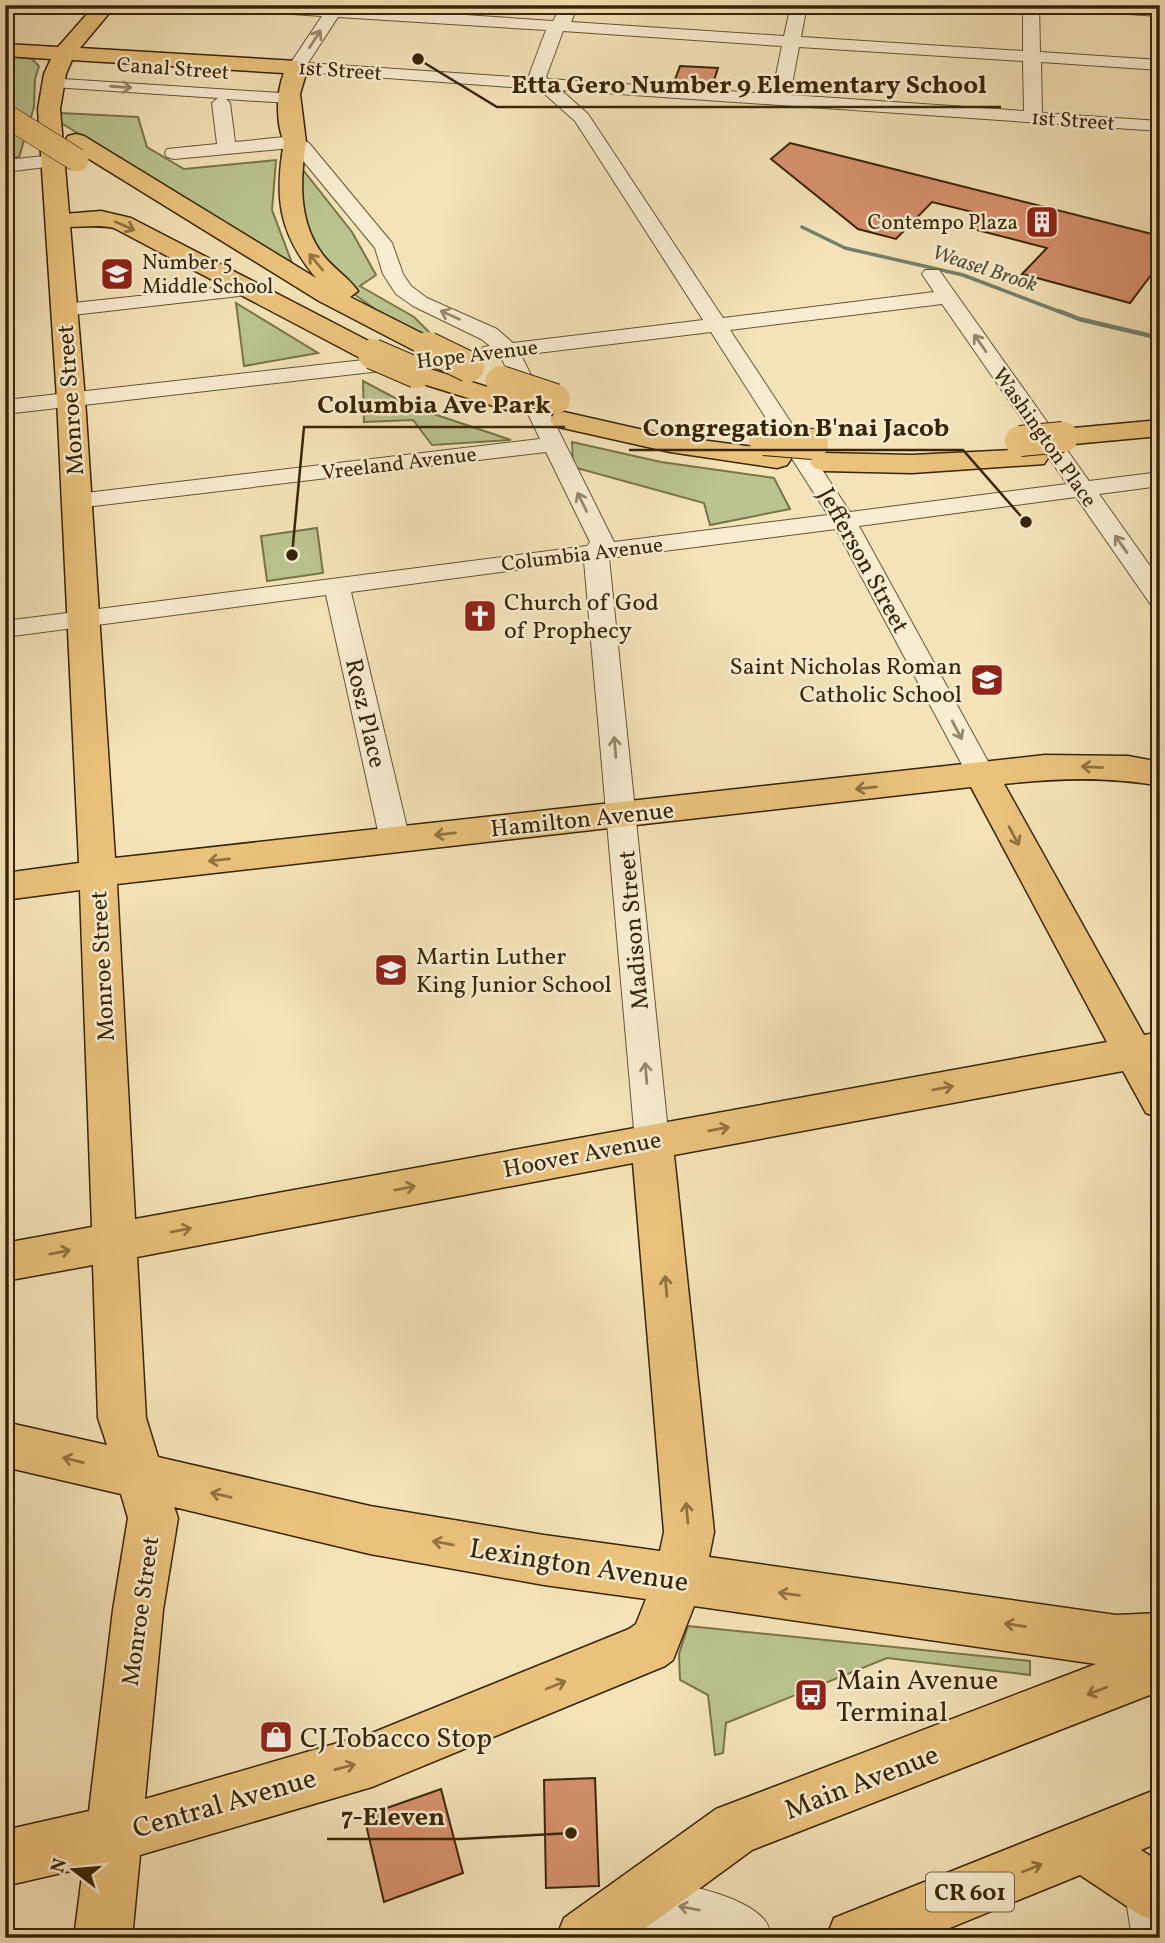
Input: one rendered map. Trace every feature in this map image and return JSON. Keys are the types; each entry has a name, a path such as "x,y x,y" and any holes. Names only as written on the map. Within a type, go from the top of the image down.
{"main road":[{"name":"Monroe Street","path":"103,1938 138,1610 153,1518 122,1418 98,874 59,220 69,154 49,109 53,82 65,52 106,5"},
{"name":"1st Street","path":"5,50 297,67"},
{"path":"297,67 292,75 290,98 295,142 293,215 299,239 326,274 426,363"},
{"path":"5,98 69,154 318,290 426,363 469,367 557,421 670,444 771,449 912,464 1027,449 1160,446"},
{"path":"5,115 383,353"},
{"path":"59,220 101,218 122,223 383,353 426,363 507,392"},
{"path":"1070,446 1160,428"},
{"name":"Hamilton Avenue","path":"5,887 622,814 1075,766 1128,768 1160,775"},
{"name":"Jefferson Street","path":"982,776 1147,1050 1160,1101"},
{"name":"Hoover Avenue","path":"5,1262 1147,1050"},
{"name":"Madison Street","path":"652,1141 689,1532 671,1604"},
{"name":"Lexington Avenue","path":"5,1444 671,1604 984,1620 1116,1641 1160,1639"},
{"name":"Central Avenue","path":"5,1858 114,1833 372,1760 647,1648 655,1642 671,1604"},
{"name":"Main Avenue","path":"603,1924 735,1828 797,1807 1160,1665"},
{"name":"CR 601","path":"854,1938 1160,1815"},
{"path":"1086,1846 1154,1907"}],"street":[{"path":"229,5 335,8 556,27 1160,65"},
{"path":"545,86 537,78 556,27 563,21 570,5"},
{"path":"780,99 799,5"},
{"path":"1031,5 1033,117"},
{"path":"1062,5 1160,11"},
{"path":"297,67 335,8"},
{"name":"1st Street","path":"297,67 1160,126"},
{"name":"Canal Street","path":"53,82 290,98"},
{"name":"Jefferson Street","path":"545,86 582,118 844,519 982,776"},
{"path":"221,103 227,148"},
{"path":"174,153 295,142"},
{"name":"Madison Street","path":"295,142 385,247 393,274 403,290 420,302 489,334 508,350 557,421 601,542 596,552 652,1141"},
{"path":"5,166 69,154"},
{"name":"Washington Place","path":"932,274 1160,599"},
{"path":"64,310 232,292"},
{"name":"Hope Avenue","path":"5,407 948,297"},
{"name":"Vreeland Avenue","path":"77,501 557,421"},
{"name":"Columbia Avenue","path":"5,629 1160,479"},
{"name":"Rosz Place","path":"337,586 395,840"},
{"path":"603,1924 674,1906 715,1913 749,1938"}],"green space":[{"path":"5,55 32,59 39,66 35,79 34,107 19,157 5,158"},
{"path":"61,113 138,117 147,147 184,169 276,160 272,210 292,263 61,123"},
{"path":"296,161 352,232 376,275 360,286 414,317 438,341 385,316 351,292 304,237"},
{"path":"236,303 318,353 244,366"},
{"path":"363,381 410,406 511,440 432,445 413,420 364,422"},
{"path":"572,442 661,462 774,478 790,509 710,525 704,503 573,467"},
{"path":"317,528 323,573 267,581 261,536"},
{"path":"688,1626 1030,1661 1030,1675 887,1658 726,1723 723,1753 715,1755 708,1695 680,1680 679,1654"}],"building":[{"path":"680,66 718,68 712,87 673,85"},
{"name":"Contempo Plaza","path":"790,143 1160,236 1160,263 1130,303 1022,274 1047,248 973,229 985,215 932,202 896,239 858,229 771,159"},
{"path":"595,1778 599,1886 546,1888 544,1780"},
{"path":"441,1789 463,1873 384,1902 364,1816"}],"waterway":[{"name":"Weasel Brook","path":"802,227 845,248 963,275 1063,313"},
{"name":"Weasel Brook","path":"1059,311 1079,319 1160,338"}],"place":[{"name":"Etta Gero Number 9 Elementary School","path":"418,59"},
{"name":"Contempo Plaza","path":"1042,222"},
{"name":"Number 5 Middle School","path":"117,274"},
{"name":"Congregation B'nai Jacob","path":"1026,522"},
{"name":"Columbia Ave Park","path":"292,555"},
{"name":"Church of God of Prophecy","path":"480,616"},
{"name":"Saint Nicholas Roman Catholic School","path":"987,680"},
{"name":"Martin Luther King Junior School","path":"391,970"},
{"name":"Main Avenue Terminal","path":"811,1695"},
{"name":"CJ Tobacco Stop","path":"276,1737"},
{"name":"7-Eleven","path":"571,1833"}]}
